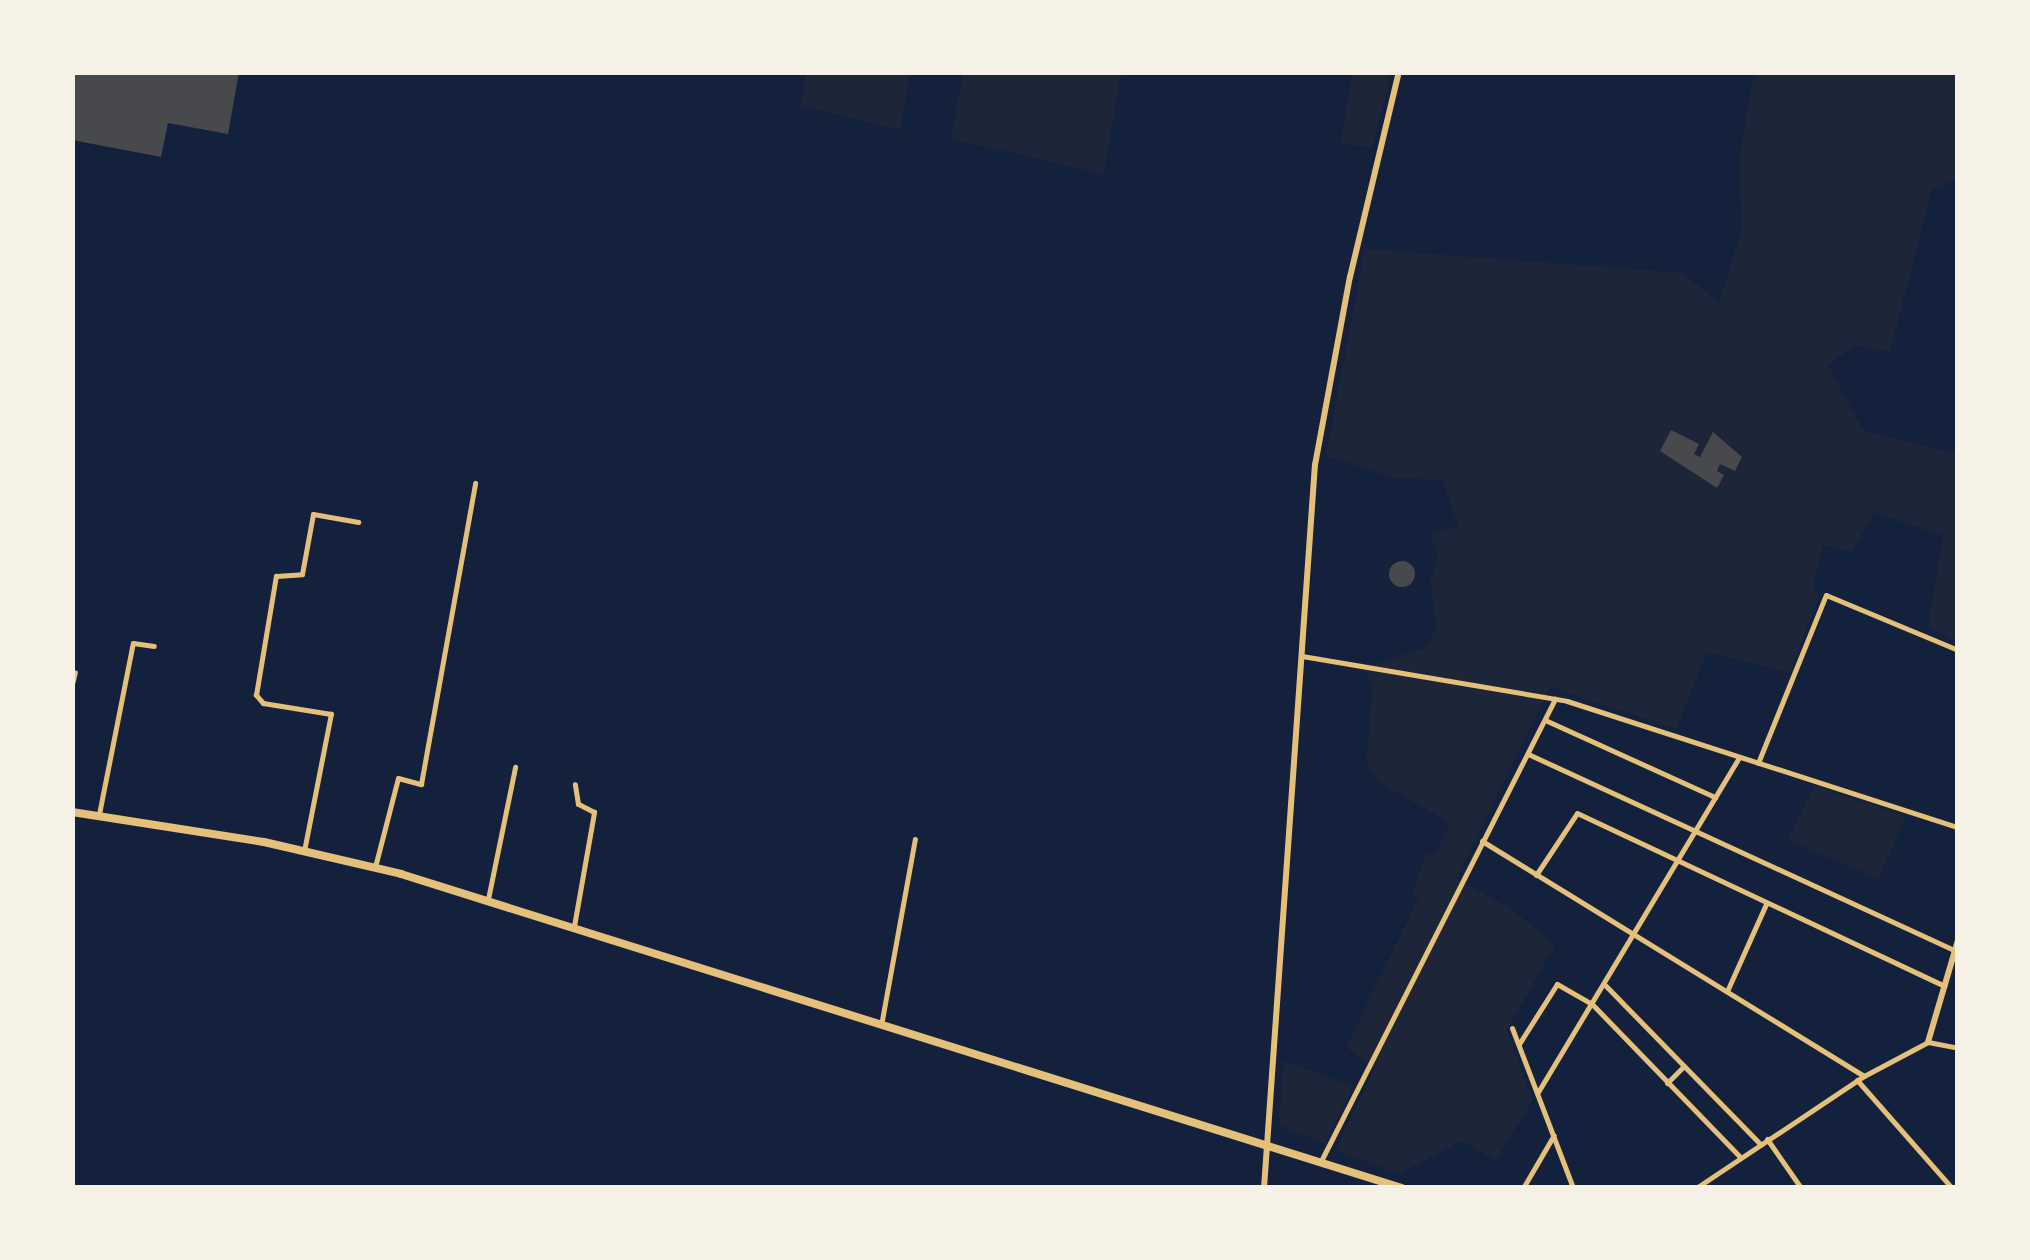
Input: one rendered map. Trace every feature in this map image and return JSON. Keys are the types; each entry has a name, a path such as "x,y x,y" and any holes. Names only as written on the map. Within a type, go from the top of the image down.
{"main road":[{"path":"72,812 304,851 375,867 882,1020 1322,1159 1402,1188"}],"street":[{"path":"1264,1188 1299,656 1324,408 1399,72"},
{"path":"375,867 398,778 421,784 475,483"},
{"path":"304,851 331,714 263,703 256,695 276,576 302,574 313,514 358,522"},
{"path":"1758,764 1826,595 1958,650"},
{"path":"98,816 133,642 154,646"},
{"path":"1299,656 1555,698 1958,827"},
{"path":"72,684 75,672"},
{"path":"1322,1159 1555,698"},
{"path":"1545,720 1715,798"},
{"path":"1528,754 1955,950"},
{"path":"1538,1092 1739,758"},
{"path":"488,899 515,767"},
{"path":"574,926 594,812 578,804 575,784"},
{"path":"1536,875 1576,813 1946,987"},
{"path":"882,1020 915,839"},
{"path":"1482,842 1728,989 1864,1076"},
{"path":"1728,989 1766,904"},
{"path":"1928,1042 1958,940"},
{"path":"1519,1044 1556,984 1592,1004 1741,1158"},
{"path":"1604,984 1760,1144"},
{"path":"1512,1028 1573,1188"},
{"path":"1696,1188 1856,1080 1928,1042 1958,1048"},
{"path":"1667,1082 1684,1066"},
{"path":"1856,1080 1952,1188"},
{"path":"1523,1188 1554,1135"},
{"path":"1767,1139 1801,1188"}],"shaded area":[{"path":"806,73 910,73 900,130 801,106"},
{"path":"963,73 1121,73 1104,174 951,139"},
{"path":"1352,73 1392,73 1371,148 1341,143"},
{"path":"1754,73 1957,73 1957,179 1931,191 1890,352 1854,345 1828,365 1863,430 1957,454 1957,642 1928,628 1943,536 1874,512 1852,552 1823,545 1813,588 1819,596 1790,673 1707,652 1676,729 1550,687 1456,879 1510,908 1555,945 1507,1030 1533,1100 1496,1160 1461,1141 1399,1174 1335,1150 1375,1069 1346,1047 1418,900 1412,896 1426,855 1436,854 1450,822 1381,784 1366,762 1373,686 1363,668 1425,648 1437,627 1430,579 1439,559 1430,534 1459,527 1442,480 1394,478 1326,456 1365,249 1683,273 1719,303 1742,229 1739,159"},
{"path":"1815,786 1906,816 1878,879 1788,840"},
{"path":"1284,1061 1353,1086 1325,1144 1279,1125"}],"building":[{"path":"72,72 239,72 228,134 168,123 161,157 72,140"},
{"path":"1671,430 1699,444 1694,454 1700,457 1713,432 1742,457 1735,471 1720,464 1717,471 1724,475 1717,488 1660,451"},
{"path":"1402,561 1411,565 1415,574 1411,583 1402,587 1393,583 1389,574 1393,565"}]}
